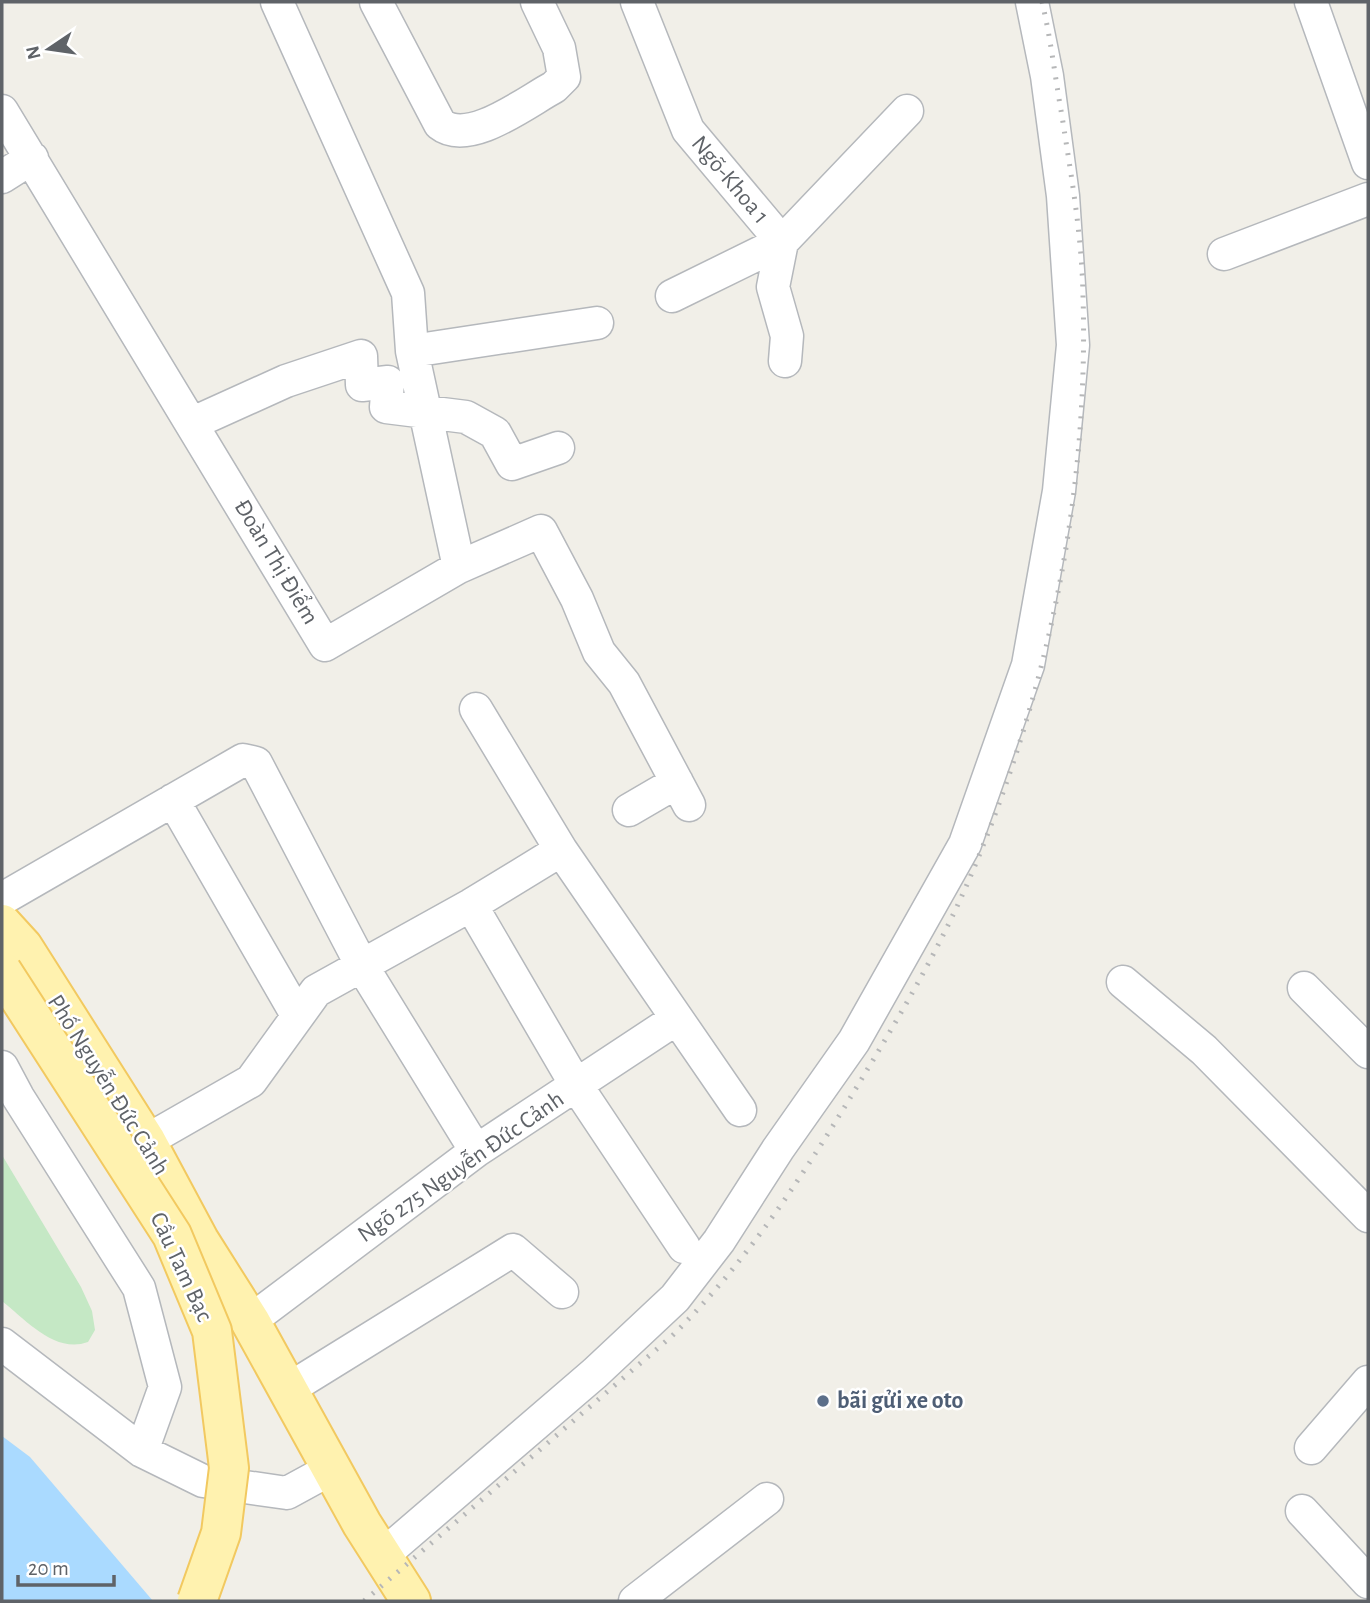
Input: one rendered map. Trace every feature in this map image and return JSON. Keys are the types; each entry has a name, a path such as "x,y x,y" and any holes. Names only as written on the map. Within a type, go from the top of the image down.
{"main road":[{"name":"Phố Nguyễn Đức Cảnh","path":"2,924 23,947 146,1141 200,1240 250,1321 331,1469 411,1601"},
{"name":"Cầu Tam Bạc","path":"2,971 172,1235 212,1331 229,1468 221,1533 197,1601"}],"street":[{"path":"277,2 408,293 412,352 459,567"},
{"path":"376,2 440,124 448,130 460,132 478,129 554,87 564,77 559,48 537,2"},
{"name":"Ngõ-Khoa 1","path":"637,2 688,130 782,242 772,287 787,336 785,361"},
{"path":"382,1556 595,1373 675,1298 719,1241 778,1149 854,1041 965,844 1028,665 1059,491 1073,345 1063,196 1048,76 1032,2"},
{"path":"1311,2 1368,163"},
{"name":"Đoàn Thị Điểm","path":"2,111 326,645 459,567 541,531 577,599 599,652 624,683 683,793 629,810"},
{"path":"672,296 782,242 907,111"},
{"path":"2,177 32,158"},
{"path":"1224,254 1368,199"},
{"path":"412,352 597,323"},
{"path":"193,423 286,381 360,356 362,385 388,382 386,407 466,417 495,433 512,464 558,448"},
{"path":"476,709 561,850 740,1110"},
{"path":"2,899 243,760 256,763 362,966 476,1151"},
{"path":"173,800 297,1015"},
{"path":"146,1141 251,1081 316,990 471,905 561,850"},
{"path":"471,905 576,1085 684,1247"},
{"path":"1123,982 1204,1050 1368,1216"},
{"path":"1304,988 1368,1052"},
{"name":"Ngõ 275 Nguyễn Đức Cảnh","path":"250,1321 476,1151 677,1019"},
{"path":"2,1067 18,1097 139,1288 165,1387 142,1451"},
{"path":"288,1390 513,1250 562,1292"},
{"path":"2,1344 142,1451 203,1480 287,1493 331,1469"},
{"path":"1311,1448 1368,1382"},
{"path":"635,1601 768,1499"},
{"path":"1302,1511 1368,1582"}],"green space":[{"path":"2,1155 81,1287 92,1311 95,1330 88,1342 64,1343 53,1339 2,1301"}],"water":[{"path":"2,1436 30,1457 153,1601 2,1601"}],"railway":[{"path":"364,1601 672,1336 726,1277 775,1214 861,1080 934,954 971,875 1022,736 1042,664 1071,518 1079,444 1083,370 1081,251 1042,2"}],"place":[{"name":"bãi gửi xe oto","path":"823,1401"}]}
